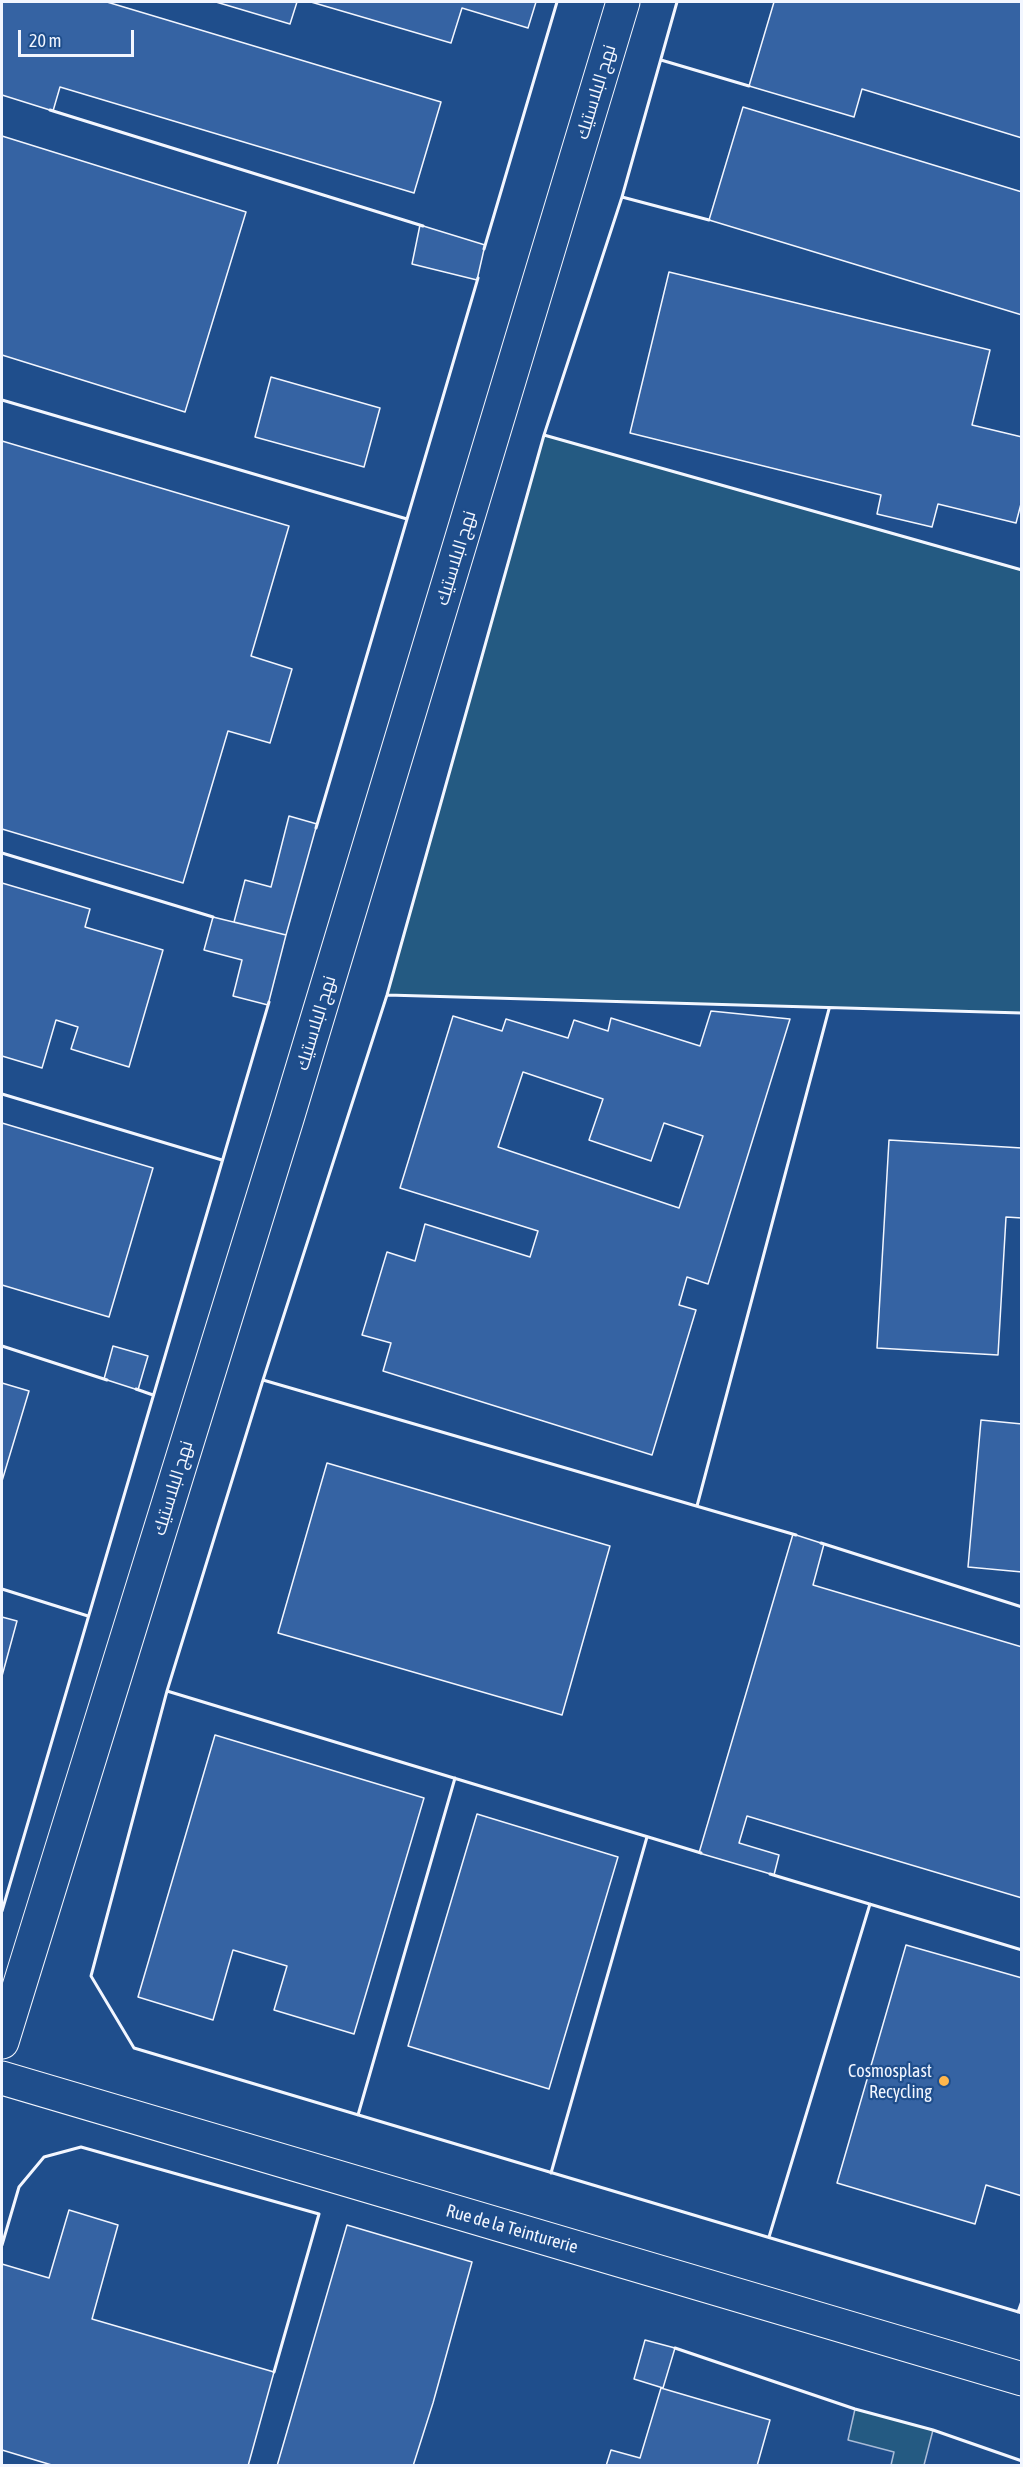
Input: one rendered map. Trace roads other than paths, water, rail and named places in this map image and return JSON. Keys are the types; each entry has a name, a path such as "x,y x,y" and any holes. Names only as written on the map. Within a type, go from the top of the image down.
{"street":[{"name":"نهج البلاستيك","path":"2,2042 284,1130 623,2"},
{"name":"Rue de la Teinturerie","path":"2,2078 1022,2379"}],"place":[{"name":"Cosmosplast Recycling","path":"944,2081"}]}
